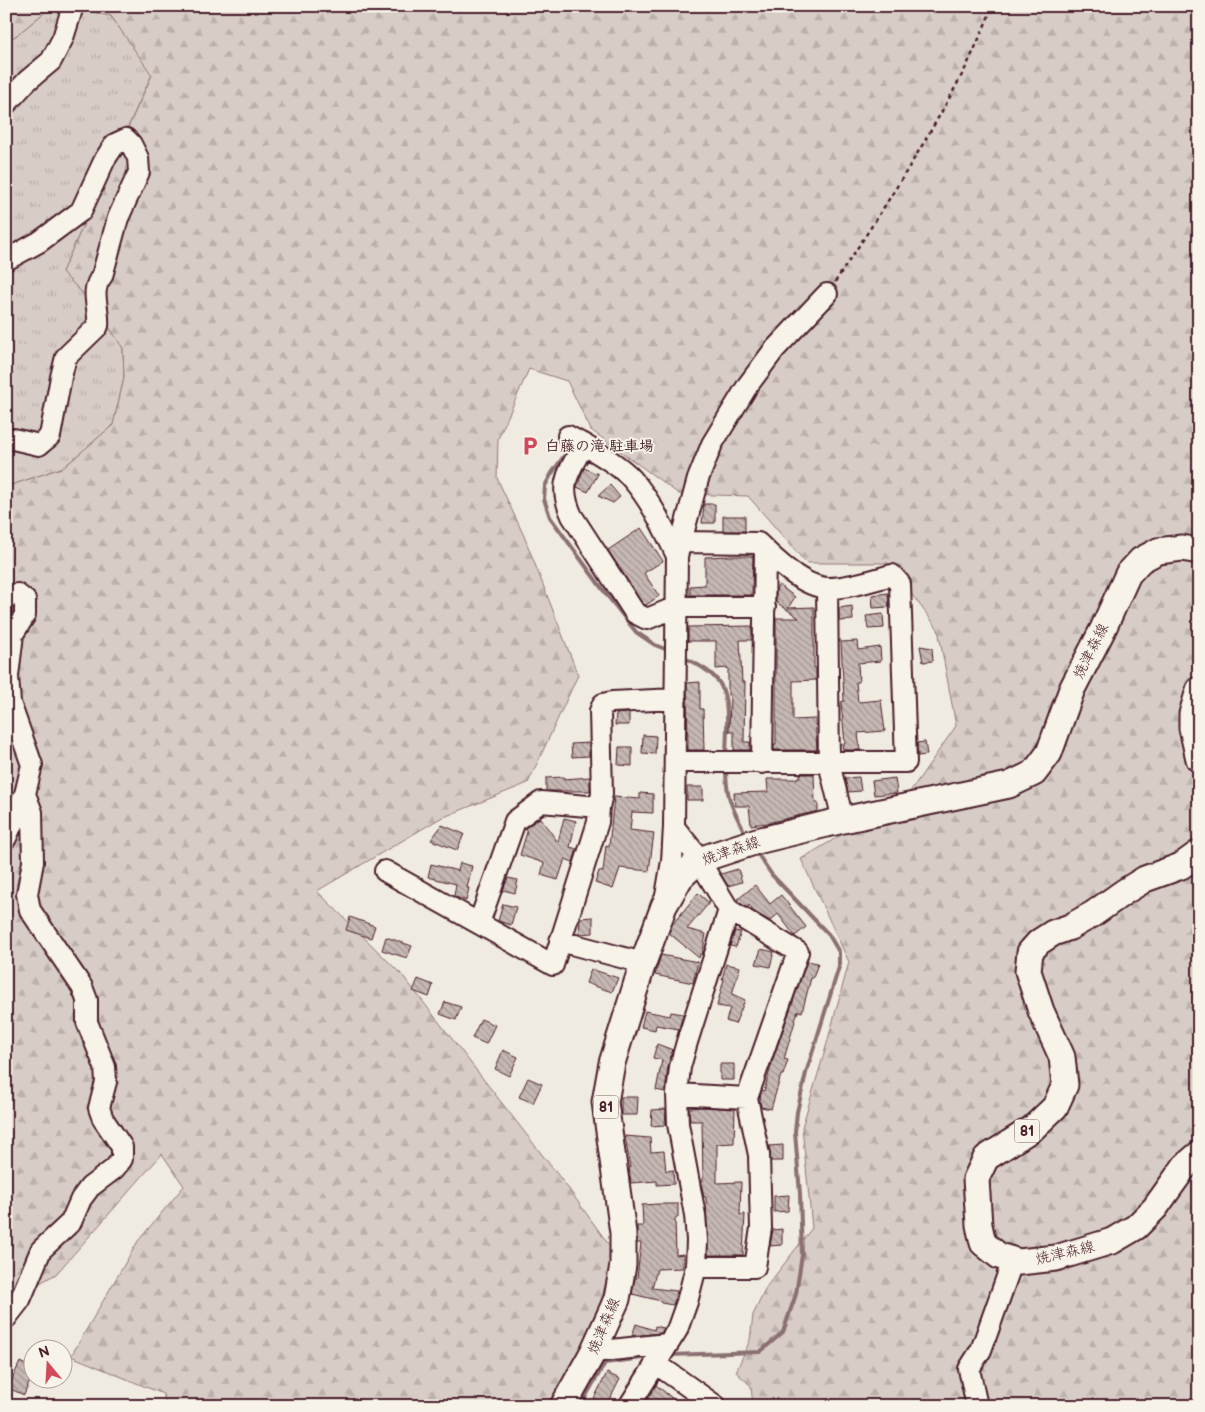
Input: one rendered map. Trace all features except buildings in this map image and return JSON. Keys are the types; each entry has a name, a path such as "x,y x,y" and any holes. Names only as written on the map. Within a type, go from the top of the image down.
{"main road":[{"name":"焼津森線","path":"563,1406 594,1352 617,1299 623,1264 624,1233 605,1102 612,1063 643,963 664,906 680,878 699,860 750,844 843,820 1009,786 1034,773 1049,753 1072,689 1103,629 1128,574 1141,560 1158,552 1182,548 1199,551"},
{"path":"1199,690 1192,714 1192,728 1199,760"},
{"name":"焼津森線","path":"1199,853 1181,866 1145,879 1094,914 1070,927 1053,933 1039,942 1030,952 1028,971 1042,1011 1062,1057 1065,1085 1055,1107 1032,1128 986,1158 976,1178 979,1225 983,1243 999,1256 1019,1262 1056,1258 1112,1241 1136,1227 1155,1208 1185,1166 1199,1154"}],"street":[{"path":"6,104 27,81 51,61 63,38 73,6"},
{"path":"6,260 39,242 81,211 114,144 126,139 131,144 138,158 139,172 118,218 102,276 97,282 94,293 99,316 98,326 66,357 50,436 39,445 6,439"},
{"path":"664,906 672,861 674,827 676,607 679,549 698,479 712,444 748,385 774,350 827,294"},
{"path":"679,549 649,500 631,478 576,440 565,479 566,499 572,516 636,613 647,619 676,607 765,607"},
{"path":"676,762 906,762 900,584 892,575 858,584 827,588 798,577 758,543 679,549"},
{"path":"762,763 765,550"},
{"path":"827,588 829,762 843,820"},
{"path":"6,597 17,594 25,600 25,614 13,634 8,676 10,703 32,765 25,794 6,838"},
{"path":"385,871 553,965 598,822 602,794 600,711 603,704 676,699"},
{"path":"6,1318 20,1300 41,1250 71,1222 81,1199 90,1187 114,1169 122,1160 122,1147 103,1119 99,1108 106,1082 104,1067 87,1022 87,1000 82,987 30,910 27,894 33,862 32,812 25,794"},
{"path":"479,923 515,821 541,802 599,807"},
{"path":"674,827 699,860 729,910 798,952 747,1098 759,1155 761,1228 755,1267 696,1267"},
{"path":"629,1406 677,1330 696,1267 696,1215 678,1124 677,1094 680,1067 687,1042 729,910"},
{"path":"560,941 643,963"},
{"path":"677,1094 747,1098"},
{"path":"977,1406 969,1369 981,1350 1013,1260"},
{"path":"594,1352 667,1344"},
{"path":"655,1363 716,1406"}],"path":[{"path":"827,294 881,213 926,139 965,68 993,6"}],"green space":[{"path":"6,6 52,6 17,35 6,41"},
{"path":"52,6 67,6 111,16 152,74 62,272 95,306 123,348 124,378 113,425 64,467 6,487 6,41 17,35"},
{"path":"67,6 1199,6 1199,1406 753,1406 751,1386 736,1372 750,1340 753,1315 767,1286 812,1228 802,1127 849,962 801,859 907,796 956,726 938,629 888,563 806,563 748,496 679,494 591,430 567,381 529,369 498,439 497,478 524,536 578,675 528,783 439,819 317,891 403,976 568,1188 614,1252 591,1338 547,1406 166,1406 163,1394 72,1356 138,1241 184,1186 162,1154 56,1274 6,1302 6,1201 12,1186 6,1129 6,487 64,467 113,425 124,378 123,348 95,306 62,272 152,75 111,16"}],"waterway":[{"path":"567,452 545,486 544,499 550,517 636,632 655,645 670,651"},
{"path":"683,657 713,675 720,684 726,700 727,710 726,757"},
{"path":"726,769 729,796 746,835"},
{"path":"669,1355 760,1352 783,1332 796,1294 802,1255 795,1132 797,1112 806,1073 839,967 839,952 829,935 772,875 755,850"},
{"path":"580,1406 605,1363 650,1357"}],"place":[{"name":"白藤の滝 駐車場","path":"530,446"}]}
